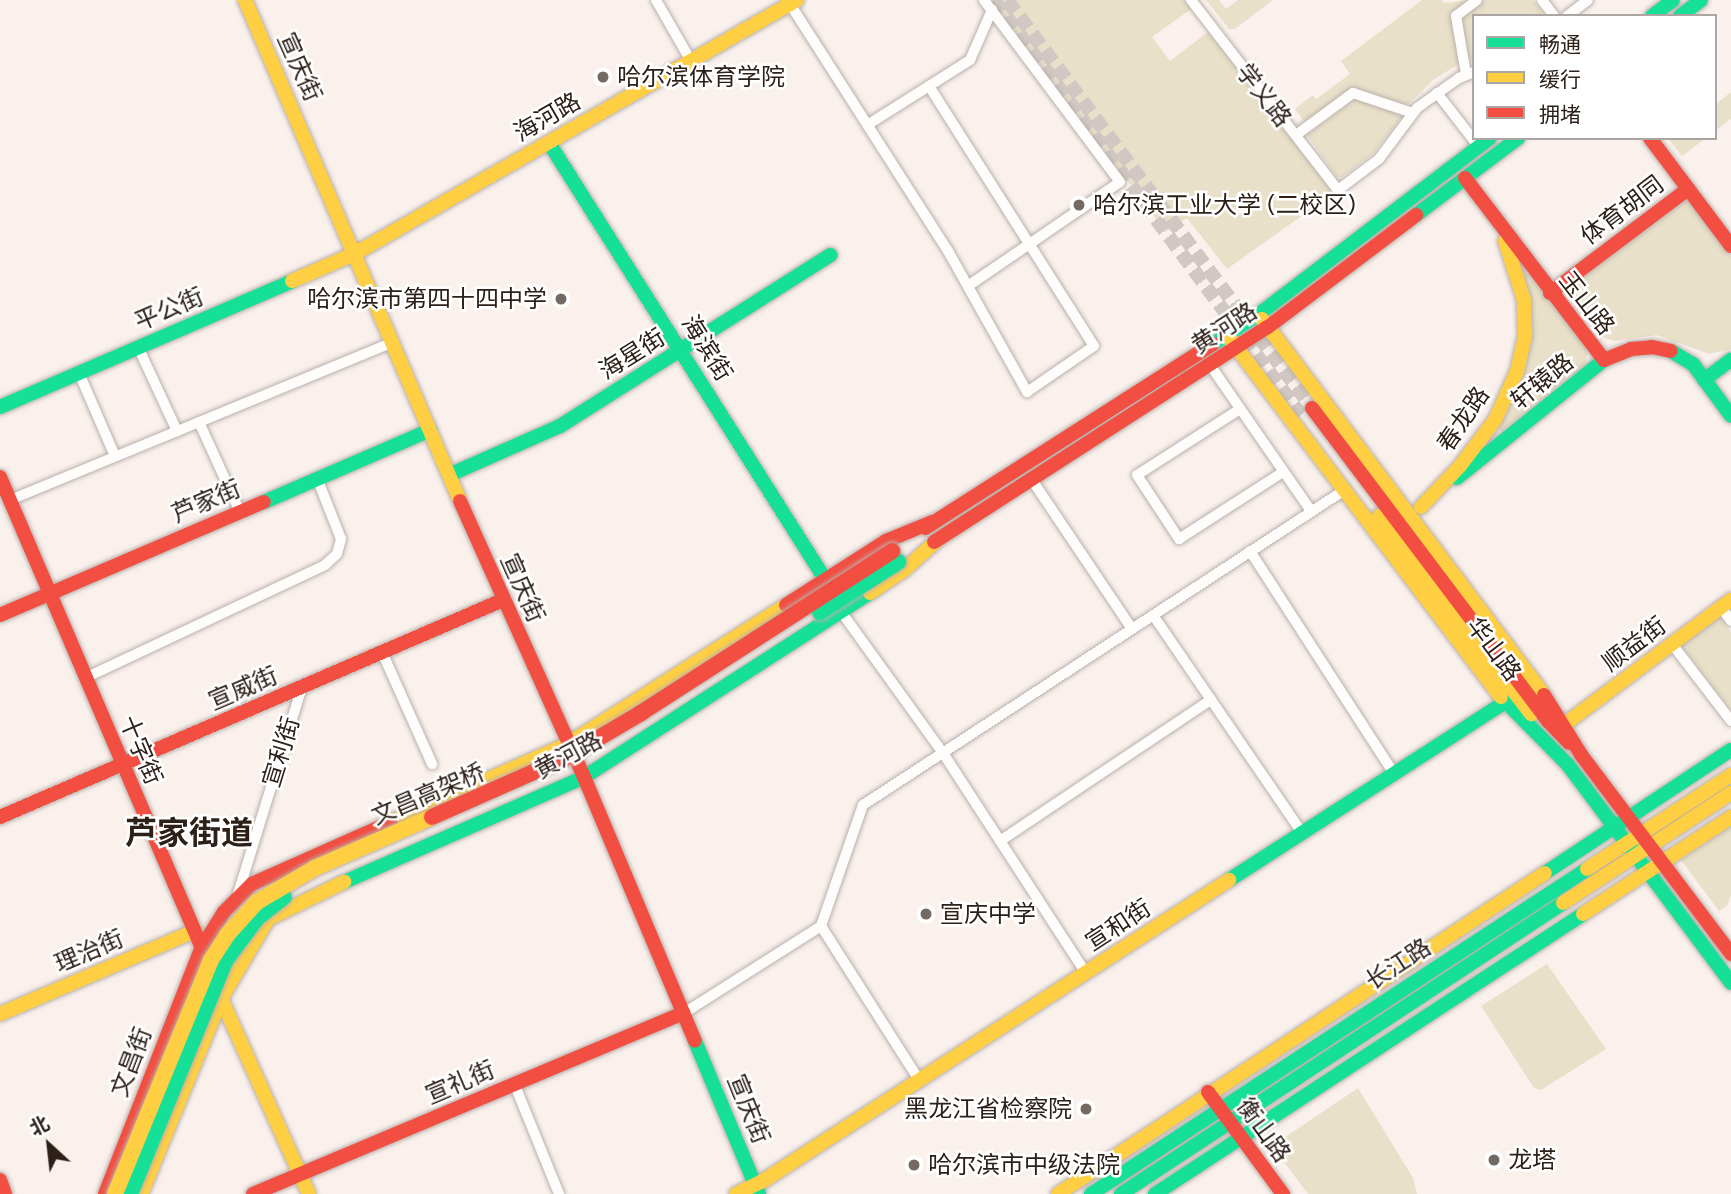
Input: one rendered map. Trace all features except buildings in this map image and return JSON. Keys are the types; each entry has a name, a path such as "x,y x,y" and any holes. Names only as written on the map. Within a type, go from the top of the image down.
{"main road":[{"name":"宣庆街","path":"246,0 503,600 584,777 762,1189"},
{"path":"1656,14 1673,0"},
{"path":"1683,14 1701,0"},
{"name":"海河路","path":"356,253 793,2"},
{"name":"黄河路","path":"202,947 236,897 252,884 568,744 886,541 932,522 1232,341 1515,140"},
{"path":"1651,140 1729,238"},
{"name":"黄河路","path":"1263,321 1484,142"},
{"name":"海滨街","path":"549,143 825,579"},
{"name":"玉山路","path":"1465,178 1550,293 1604,359 1631,349 1669,350 1689,360 1731,416"},
{"name":"体育胡同","path":"1550,293 1688,189"},
{"name":"春龙路","path":"1416,512 1460,466 1495,420 1507,398 1523,351 1524,300 1498,223"},
{"name":"平公街","path":"0,407 356,253"},
{"name":"海星街","path":"449,475 560,426 830,255"},
{"name":"华山路","path":"1263,321 1416,512 1565,724 1582,756 1731,954"},
{"name":"黄河路","path":"895,556 941,537 1032,480 1210,365 1232,341"},
{"name":"华山路","path":"1232,341 1505,702 1568,765 1731,983"},
{"name":"轩辕路","path":"1416,512 1604,359"},
{"path":"1704,380 1731,360"},
{"path":"1568,765 1306,412 1549,722 1582,756"},
{"name":"芦家街","path":"0,615 430,429"},
{"name":"十字街","path":"0,477 202,947 220,999 309,1194"},
{"name":"黄河路","path":"895,556 932,522"},
{"name":"黄河路","path":"220,999 268,919 302,900 584,777 842,613 904,570 941,537"},
{"name":"文昌高架桥","path":"115,1194 211,960 227,934 257,902 315,868 573,753 895,556"},
{"name":"文昌高架桥","path":"130,1194 219,973 247,930 272,905 325,876 571,768 650,721 895,556"},
{"name":"宣威街","path":"0,817 503,600"},
{"name":"顺益街","path":"1565,724 1726,604"},
{"name":"宣和街","path":"736,1194 762,1189 919,1080 1505,702"},
{"path":"1058,1194 1208,1093 1619,835 1630,818 1731,750"},
{"name":"长江路","path":"1091,1194 1220,1109 1619,835 1641,831 1731,775"},
{"name":"长江路","path":"1121,1194 1731,793"},
{"path":"1155,1194 1731,817"},
{"name":"理治街","path":"0,1014 195,931"},
{"name":"文昌街","path":"105,1194 202,947"},
{"path":"141,1194 220,999"},
{"name":"宣礼街","path":"253,1194 684,1013"},
{"name":"衡山路","path":"1208,1093 1283,1194"},
{"path":"0,1180 5,1194"}],"street":[{"path":"656,0 691,61"},
{"path":"968,286 1030,241 1119,183 984,0"},
{"name":"学义路","path":"1191,0 1338,190 1379,159 1393,144 1413,113"},
{"path":"1296,135 1353,93 1413,113 1437,93 1470,73 1456,16 1477,0"},
{"path":"1570,14 1588,0"},
{"path":"793,2 968,286 1027,393 1094,346 1030,241 929,86"},
{"path":"867,125 970,60 992,10"},
{"path":"1437,93 1472,129"},
{"path":"10,500 394,342"},
{"path":"138,347 177,430"},
{"path":"1210,365 1311,512"},
{"path":"79,373 115,456"},
{"path":"1240,409 1137,475 1179,538 1283,472"},
{"path":"198,422 240,512"},
{"path":"85,678 325,565 337,554 341,539 317,478"},
{"path":"1032,480 1132,629"},
{"path":"684,1013 821,926 863,805 1346,489"},
{"path":"1250,551 1394,774"},
{"path":"1726,604 1731,621"},
{"path":"842,613 943,753 1086,973"},
{"path":"1153,615 1302,833"},
{"path":"1672,644 1731,721"},
{"path":"382,652 432,764"},
{"name":"宣利街","path":"236,897 302,687"},
{"path":"1000,841 1211,700"},
{"path":"821,926 919,1080"},
{"path":"514,1083 559,1194"}],"shaded area":[{"path":"992,0 1184,0 1191,9 1152,37 1170,61 1208,32 1333,192 1338,190 1227,269 1187,218 1166,232"},
{"path":"1206,0 1219,0 1226,9 1238,0 1273,0 1235,29 1229,29"},
{"path":"1422,0 1442,0 1445,3 1470,0 1451,15 1459,64 1433,80 1409,104 1402,105 1354,87 1306,124 1295,109 1313,95 1316,99 1350,74 1341,61"},
{"path":"1483,0 1533,0 1544,14 1472,14 1472,62 1468,58 1462,19"},
{"path":"1731,92 1731,119 1717,130 1717,103"},
{"path":"1357,98 1398,111 1402,117 1374,153 1342,177 1337,177 1307,135"},
{"path":"1671,140 1703,140 1682,156"},
{"path":"1689,198 1731,256 1731,349 1709,354 1657,335 1614,341 1602,337 1566,291"},
{"path":"1522,263 1581,338 1587,353 1586,364 1502,431 1499,429 1526,366 1532,338 1530,307 1519,267"},
{"path":"1718,615 1731,632 1731,710 1680,644"},
{"path":"1731,826 1731,895 1727,906 1719,911 1681,860"},
{"path":"1547,964 1606,1049 1541,1090 1534,1088 1481,1006"},
{"path":"1358,1088 1413,1178 1417,1194 1308,1194 1272,1146"}],"tunnel":[{"path":"994,0 1301,415"},
{"path":"1007,0 1312,408"}],"traffic: fast":[{"path":"1655,14 1673,0"},
{"path":"1683,14 1701,0"},
{"path":"1213,344 1259,314 1487,140"},
{"path":"1416,215 1515,140"},
{"path":"549,143 825,579"},
{"path":"449,475 560,426 830,255"},
{"path":"0,407 292,281"},
{"path":"1671,351 1693,364 1731,416"},
{"path":"1457,478 1604,360"},
{"path":"1704,380 1731,360"},
{"path":"264,502 430,430"},
{"path":"820,612 898,562"},
{"path":"344,882 584,777 870,593"},
{"path":"1501,697 1568,765 1731,983"},
{"path":"1229,880 1505,702"},
{"path":"1545,873 1731,750"},
{"path":"1091,1194 1587,869"},
{"path":"130,1194 225,961 257,918 284,897"},
{"path":"1121,1194 1563,903"},
{"path":"1155,1194 1583,914"},
{"path":"695,1041 759,1194"}],"traffic: slow":[{"path":"245,0 460,501"},
{"path":"292,281 356,253 797,0"},
{"path":"1421,507 1460,466 1495,420 1517,371 1525,335 1524,300 1505,241"},
{"path":"1262,319 1544,695"},
{"path":"1230,339 1501,697"},
{"path":"1379,516 1531,714"},
{"path":"870,593 904,570 941,537"},
{"path":"1565,724 1731,600"},
{"path":"391,822 568,744 786,605"},
{"path":"1587,869 1731,775"},
{"path":"1563,903 1731,793"},
{"path":"115,1194 211,960 227,935 257,902 315,868 432,817"},
{"path":"1583,914 1731,817"},
{"path":"1058,1194 1545,873"},
{"path":"736,1194 763,1181 1229,880"},
{"path":"141,1194 221,999 268,919 344,882"},
{"path":"0,1014 195,931"},
{"path":"219,994 309,1194"}],"traffic: jam":[{"path":"1652,140 1731,246"},
{"path":"1465,178 1604,360 1631,349 1652,347 1671,351"},
{"path":"1550,293 1688,189"},
{"path":"934,542 1268,327 1416,215"},
{"path":"925,528 1213,344"},
{"path":"1312,408 1549,722 1569,743"},
{"path":"0,477 205,955"},
{"path":"460,501 584,777 695,1041"},
{"path":"0,615 264,502"},
{"path":"786,605 886,541 932,522"},
{"path":"432,817 563,759 641,713 892,551"},
{"path":"0,817 503,600"},
{"path":"1544,695 1582,756 1731,954"},
{"path":"105,1194 202,947 224,912 252,884 391,822"},
{"path":"253,1194 684,1013"},
{"path":"1208,1092 1283,1194"},
{"path":"0,1180 5,1194"}],"place":[{"name":"哈尔滨体育学院","path":"603,77"},
{"name":"哈尔滨工业大学 (二校区)","path":"1079,205"},
{"name":"哈尔滨市第四十四中学","path":"561,299"},
{"name":"宣庆中学","path":"926,914"},
{"name":"黑龙江省检察院","path":"1086,1109"},
{"name":"龙塔","path":"1494,1160"},
{"name":"哈尔滨市中级法院","path":"914,1165"}],"district":[{"name":"芦家街道","path":"189,833"}]}
